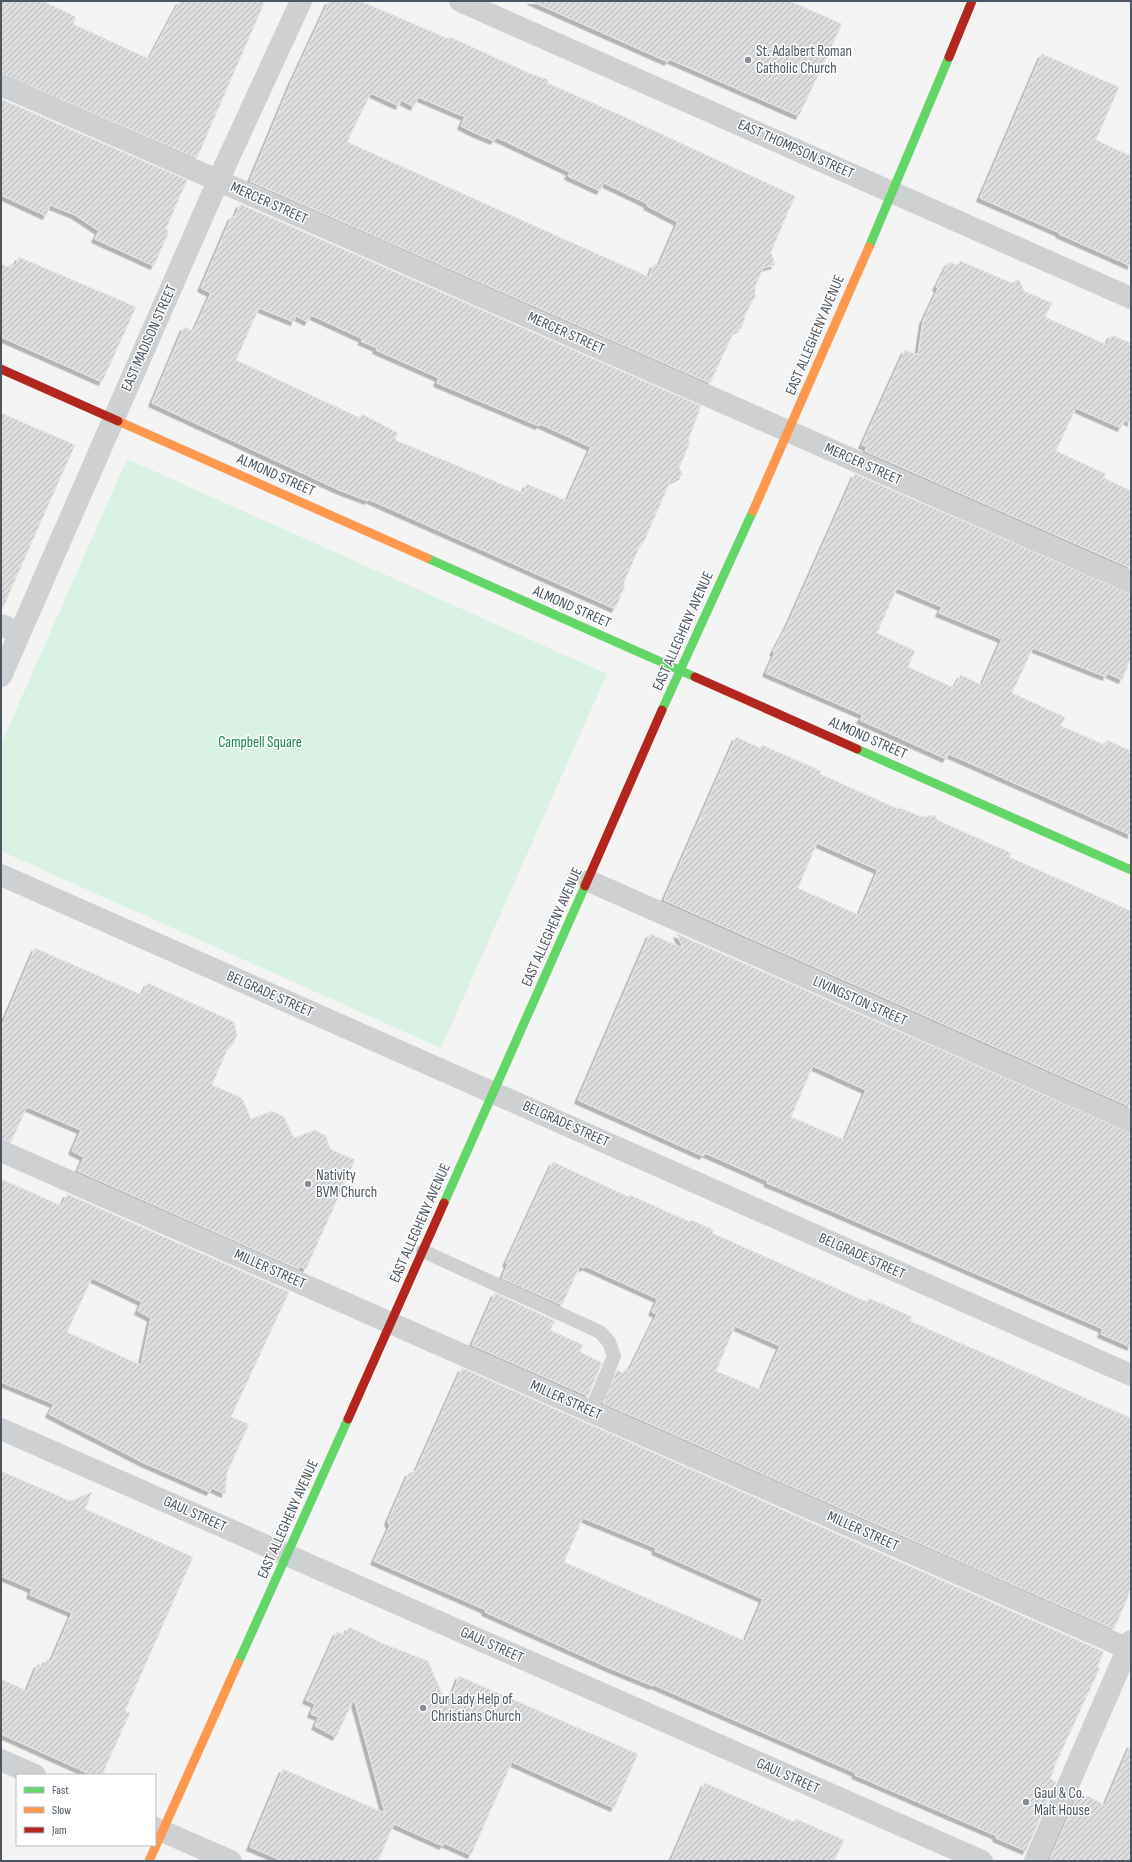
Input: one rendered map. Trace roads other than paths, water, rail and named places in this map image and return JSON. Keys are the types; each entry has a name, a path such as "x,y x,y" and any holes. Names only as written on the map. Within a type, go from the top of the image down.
{"street":[{"name":"EAST MADISON STREET","path":"1,676 10,629 114,418 218,181 302,1"},
{"name":"EAST THOMPSON STREET","path":"460,1 893,191 1131,298"},
{"name":"EAST ALLEGHENY AVENUE","path":"156,1839 159,1829 287,1555 392,1323 493,1092 589,881 680,670 789,431 893,191 972,1"},
{"name":"MERCER STREET","path":"1,85 1131,582"},
{"name":"ALMOND STREET","path":"1,369 1131,870"},
{"name":"BELGRADE STREET","path":"1,875 1131,1375"},
{"name":"LIVINGSTON STREET","path":"589,881 1131,1121"},
{"name":"MILLER STREET","path":"1,1151 1130,1647"},
{"name":"GAUL STREET","path":"1,1429 982,1861"},
{"path":"1034,1861 1130,1647"},
{"path":"1,1760 33,1774"},
{"path":"159,1829 231,1861"},
{"name":"EAST ALLEGHENY AVENUE","path":"149,1861 154,1846"}],"lane":[{"path":"423,1251 600,1332 609,1342 614,1356 591,1411"}],"place":[{"name":"St. Adalbert Roman Catholic Church","path":"748,60"},
{"name":"Nativity BVM Church","path":"308,1184"},
{"name":"Our Lady Help of Christians Church","path":"423,1708"},
{"name":"Gaul & Co. Malt House","path":"1026,1802"}],"park label":[{"name":"Campbell Square","path":"260,742"}]}
